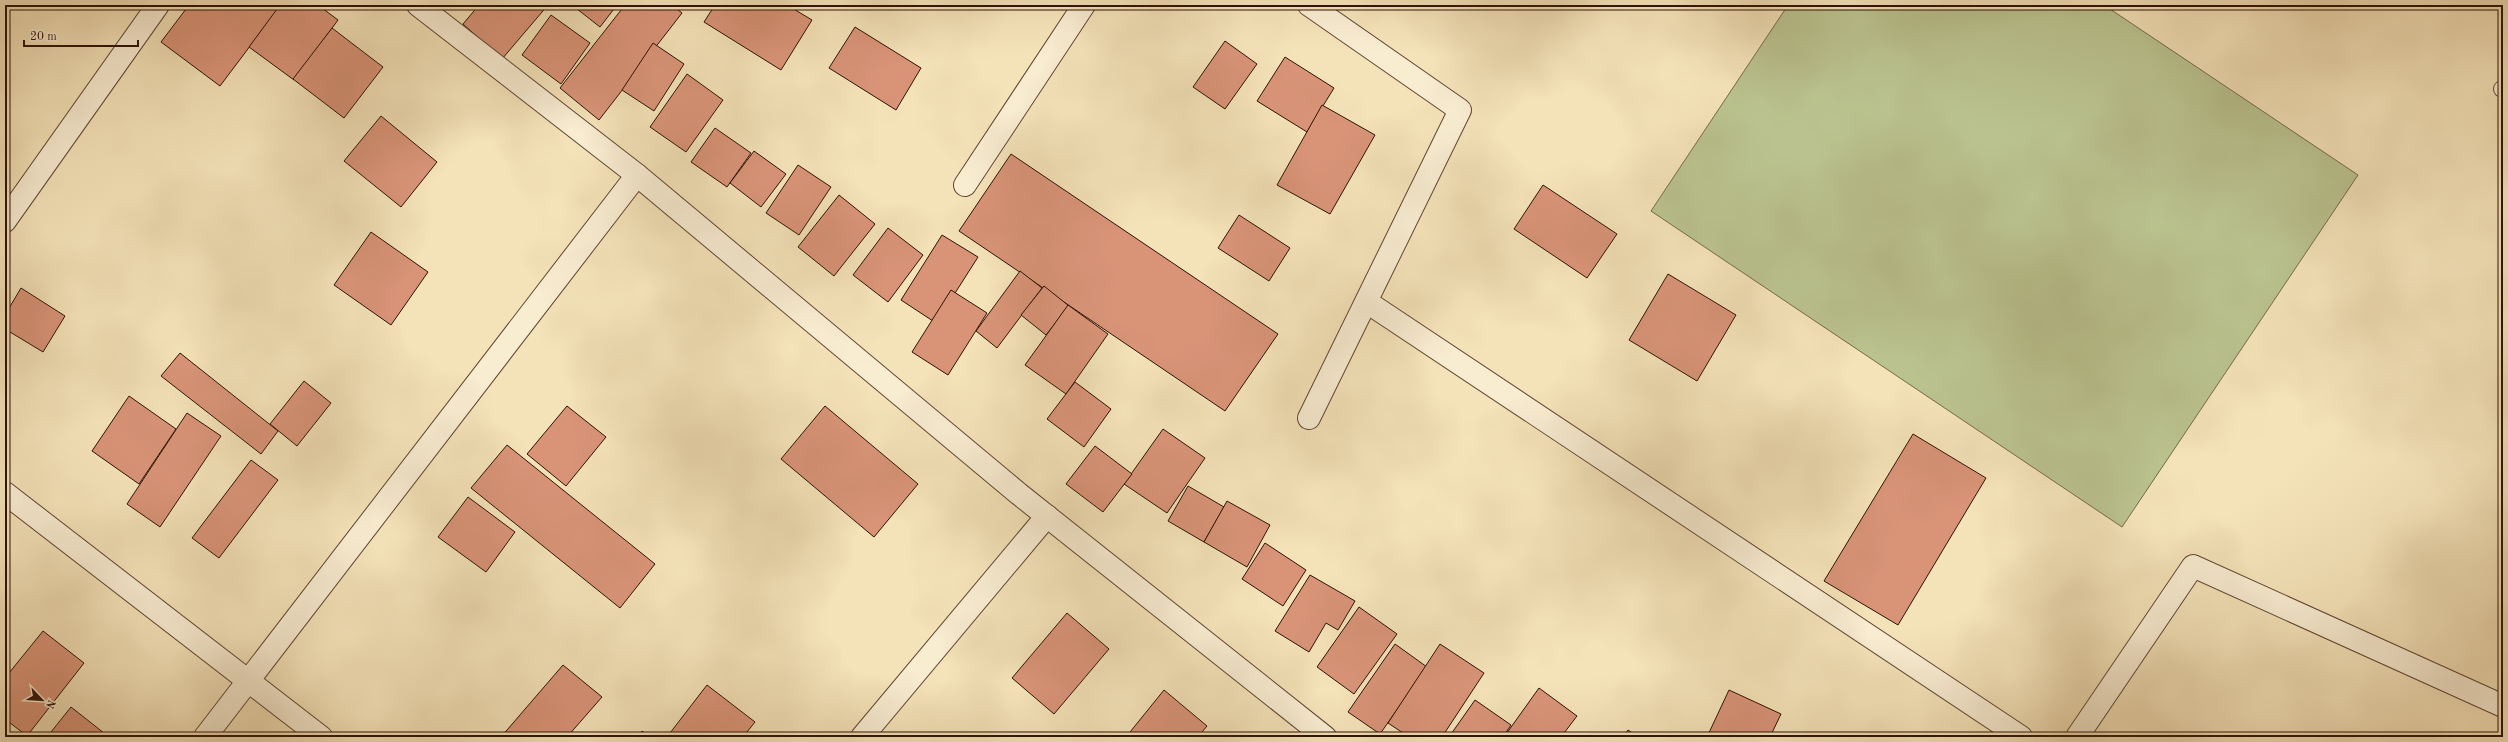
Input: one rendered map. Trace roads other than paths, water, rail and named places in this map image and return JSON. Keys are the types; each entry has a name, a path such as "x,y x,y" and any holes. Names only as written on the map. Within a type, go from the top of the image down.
{"street":[{"path":"5,221 158,5"},
{"path":"418,5 637,175 1047,516 1325,737"},
{"path":"965,185 1084,5"},
{"path":"1309,5 1460,110 1309,418"},
{"path":"205,737 637,175"},
{"path":"1367,302 2021,737"},
{"path":"5,493 321,737"},
{"path":"862,737 1047,516"},
{"path":"2077,737 2193,566 2503,706"}]}
